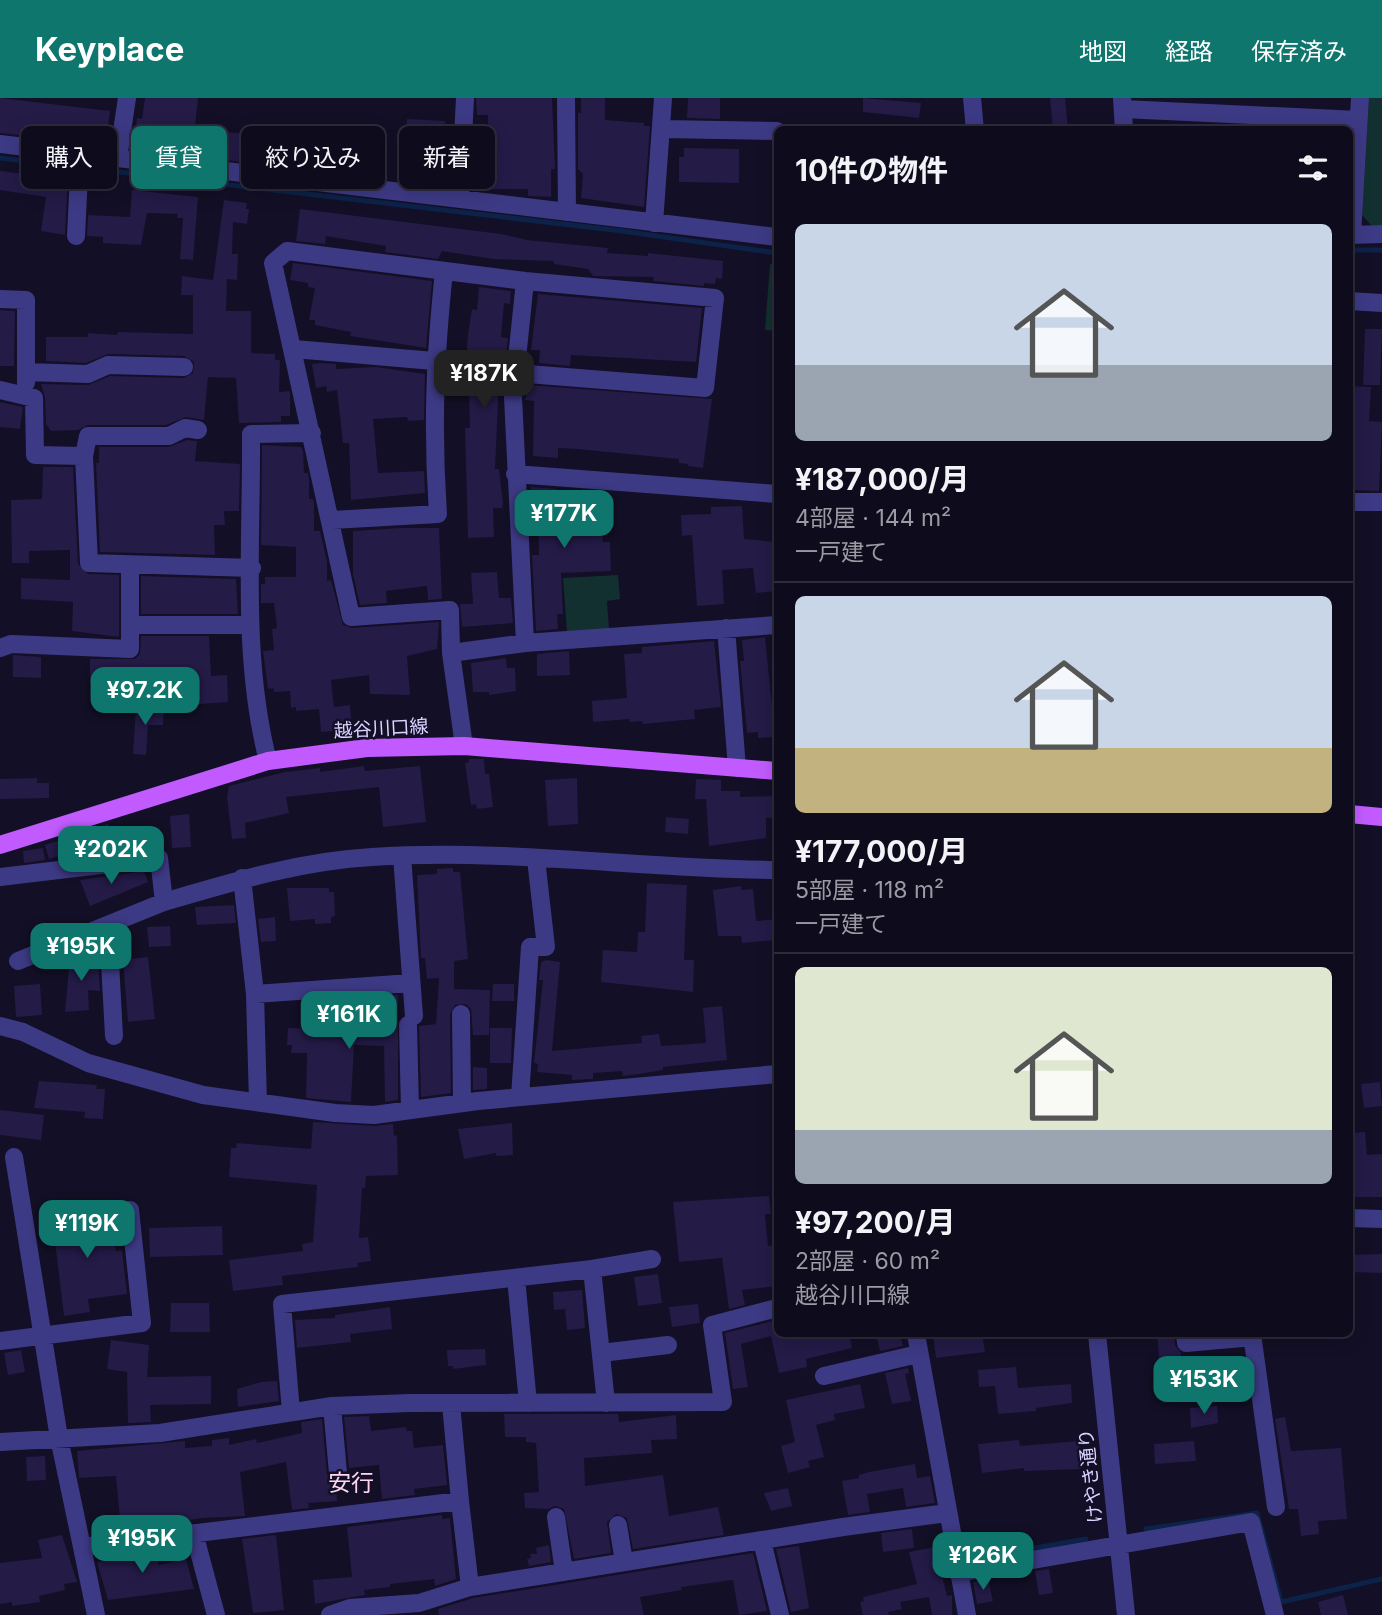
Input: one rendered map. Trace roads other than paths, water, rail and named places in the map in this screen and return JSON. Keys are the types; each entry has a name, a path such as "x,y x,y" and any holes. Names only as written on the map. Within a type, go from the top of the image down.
{"main road":[{"name":"越谷川口線","path":"0,845 268,761 367,748 464,746 774,771"},
{"path":"1353,814 1382,817"}],"street":[{"path":"127,98 118,158 774,237"},
{"path":"460,198 465,98"},
{"path":"566,98 567,212"},
{"path":"654,223 663,98"},
{"path":"972,98 975,126"},
{"path":"1353,202 1360,98"},
{"path":"1124,126 1122,103 1358,120"},
{"path":"662,129 774,131"},
{"path":"0,144 21,146"},
{"path":"76,236 78,189"},
{"path":"1353,235 1382,234"},
{"path":"464,746 450,653 450,610 351,617 332,520 273,263 287,251 525,281 715,298 705,388 514,373"},
{"path":"332,520 438,514 433,413 434,361 444,271"},
{"path":"525,281 514,373 515,474 525,643"},
{"path":"0,299 26,300 26,394"},
{"path":"1353,302 1382,303"},
{"path":"294,349 434,361"},
{"path":"26,372 88,374 108,365 184,367"},
{"path":"0,390 34,398 35,455 84,456"},
{"path":"198,430 185,428 169,436 88,436 84,456 89,563 251,568"},
{"path":"268,761 258,724 250,625 251,434 312,433"},
{"path":"515,474 774,494"},
{"path":"1353,502 1382,502"},
{"path":"0,648 11,644 130,649 130,566"},
{"path":"130,625 250,625"},
{"path":"450,653 525,643 774,625"},
{"path":"726,628 737,768"},
{"path":"18,961 164,902 242,878 263,872 370,857 464,854 704,869 774,870"},
{"path":"402,856 411,983 410,1111"},
{"path":"0,877 159,858 164,902"},
{"path":"520,1097 530,947 546,947 536,859"},
{"path":"242,878 255,994 258,1102"},
{"path":"108,925 114,1036"},
{"path":"255,994 411,983"},
{"path":"461,1014 462,1102"},
{"path":"0,1026 23,1032 88,1063 203,1095 348,1114 410,1111 462,1102 774,1074"},
{"path":"14,1157 59,1438 96,1615"},
{"path":"0,1341 142,1323 130,1210"},
{"path":"1353,1218 1382,1219"},
{"path":"291,1412 282,1304 592,1269 652,1259"},
{"path":"592,1269 606,1403"},
{"path":"516,1278 528,1403"},
{"path":"0,1441 185,1430 332,1406 723,1402 712,1325 774,1309"},
{"path":"916,1337 967,1615"},
{"name":"けやき通り","path":"1097,1337 1126,1615"},
{"path":"1185,1337 1186,1343 1236,1337"},
{"path":"1252,1337 1276,1507"},
{"path":"601,1353 668,1345"},
{"path":"824,1376 918,1353"},
{"path":"451,1404 470,1587"},
{"path":"332,1406 338,1473"},
{"path":"82,1547 460,1501"},
{"path":"330,1615 350,1608 420,1609 470,1587 947,1513"},
{"path":"556,1517 564,1572"},
{"path":"958,1573 1251,1522 1275,1615"},
{"path":"618,1525 624,1562"},
{"path":"194,1533 216,1615"},
{"path":"762,1541 780,1615"}],"waterway":[{"path":"0,158 622,231 774,253"},
{"path":"1353,250 1382,250"},
{"path":"1146,1529 1257,1513 1281,1602 1382,1579"},
{"path":"973,1559 1086,1539"}],"district":[{"name":"安行","path":"351,1483"}]}
